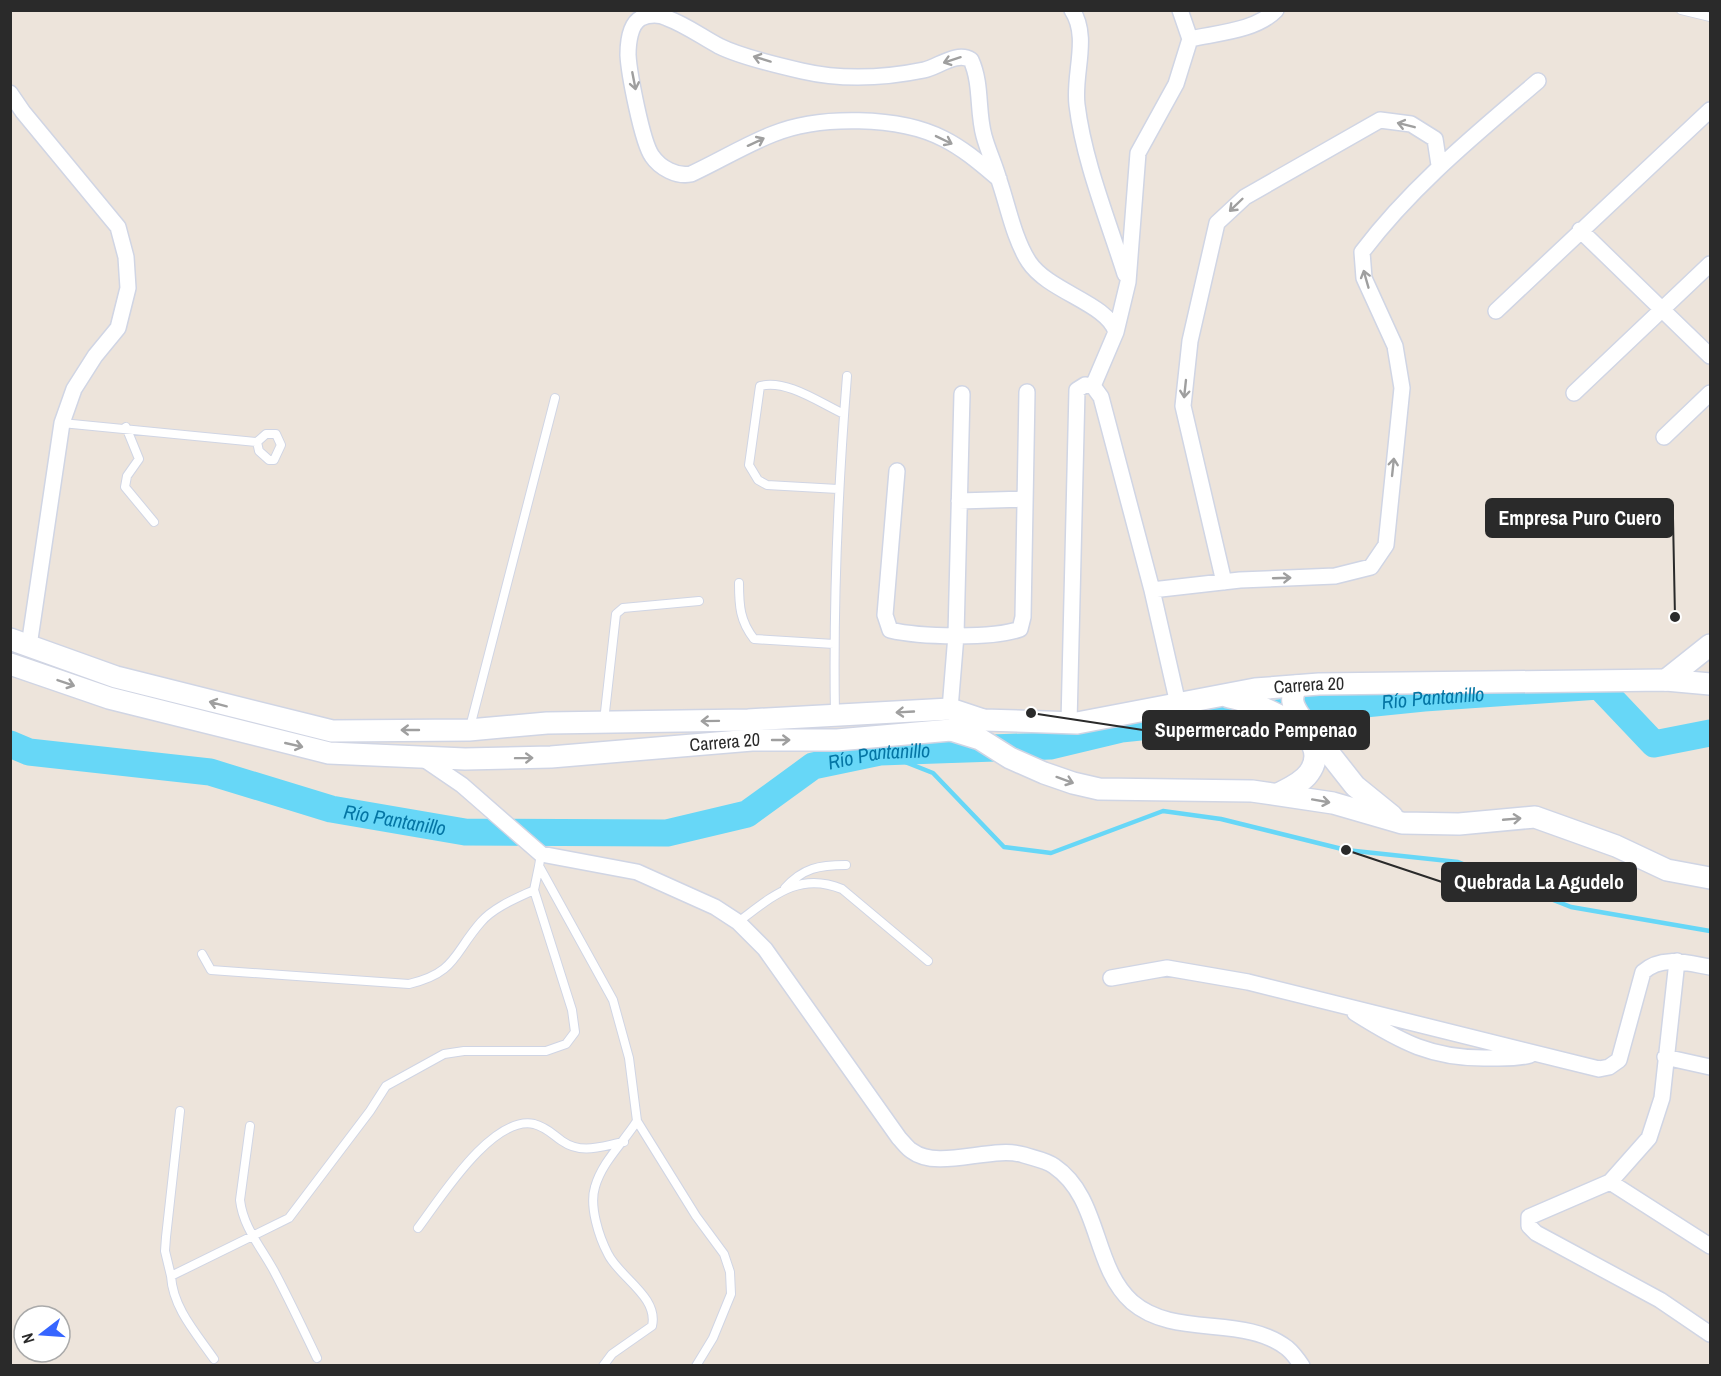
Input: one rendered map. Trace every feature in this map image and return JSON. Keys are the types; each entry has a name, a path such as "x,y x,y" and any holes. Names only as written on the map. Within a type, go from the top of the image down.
{"main road":[{"name":"Carrera 20","path":"20,643 116,677 332,731 469,730 547,723 835,716 951,720 982,730 1069,723 1255,689 1297,686 1666,680 1710,684"},
{"path":"1666,680 1710,645"},
{"name":"Carrera 20","path":"10,664 109,698 329,753 465,759 551,757 752,740 837,740 951,720"},
{"path":"1284,714 1292,704 1292,694 1297,686"},
{"path":"1222,695 1284,714 1304,734 1313,749 1314,763 1309,773 1278,794"},
{"path":"1284,714 1355,786 1402,823"},
{"path":"982,730 1010,759 1073,783 1100,789 1252,791 1333,803 1402,823 1459,824 1534,817 1606,842 1667,870 1710,878"}],"street":[{"path":"1072,10 1079,21 1082,36 1078,53 1077,104 1090,161 1128,282"},
{"path":"1093,386 1116,332 1128,282 1138,153 1176,84 1190,39 1180,10"},
{"path":"1190,39 1232,30 1269,18 1276,10"},
{"path":"999,179 972,156 942,138 883,122 858,121 800,127 775,133 691,174 681,175 670,171 652,156 644,135 628,55 634,24 642,17 655,15 666,17 722,47 801,71 837,77 893,75 926,69 960,57 971,60 975,70 984,135 1028,261 1042,278 1094,308 1113,325 1116,332"},
{"path":"1152,590 1224,582 1335,576 1371,567 1386,545 1402,388 1395,346 1364,278 1362,252 1383,224 1439,165 1538,81"},
{"path":"10,93 23,112 118,227 126,257 128,288 118,328 95,356 74,389 62,423 20,643"},
{"path":"1496,311 1710,110"},
{"path":"1224,582 1183,406 1190,341 1217,223 1245,197 1380,120 1410,124 1435,139 1439,165"},
{"path":"1580,230 1710,356"},
{"path":"1574,393 1710,264"},
{"path":"1069,723 1077,390 1085,385 1093,386 1101,397 1152,590 1178,704"},
{"path":"897,471 885,615 890,630 903,633 956,634 1007,633 1020,629 1023,617 1028,392"},
{"path":"1664,437 1710,393"},
{"path":"951,720 956,634 962,394"},
{"path":"959,501 1025,499"},
{"path":"421,757 462,785 538,856 637,872 715,907 738,922 765,950 899,1138 913,1153 942,1157 1010,1151 1052,1164 1074,1185 1089,1211 1114,1278 1131,1300 1148,1313 1168,1320 1261,1334 1287,1348 1302,1365"},
{"path":"1677,961 1662,1098 1649,1138 1611,1182 1529,1217 1529,1226 1536,1233 1660,1300 1710,1334"},
{"path":"1112,978 1167,968 1248,982 1599,1069 1609,1067 1619,1060 1642,972 1653,963 1677,961 1710,966"},
{"path":"1343,1006 1401,1042 1431,1053 1459,1059 1519,1058 1535,1053"},
{"path":"1665,1058 1710,1067"},
{"path":"1611,1182 1710,1246"}],"lane":[{"path":"1681,10 1710,17"},
{"path":"835,716 834,644 838,489 847,375"},
{"path":"838,489 768,485 758,480 749,465 760,386 770,383 788,387 844,414"},
{"path":"469,730 555,398"},
{"path":"62,423 126,427 256,442"},
{"path":"126,427 139,459 127,476 125,487 154,522"},
{"path":"739,583 739,610 745,627 754,639 834,644"},
{"path":"604,722 616,614 623,608 699,601"},
{"path":"171,1276 289,1218 386,1086 444,1054 464,1051 546,1051 566,1044 575,1032 572,1010 534,890 538,856"},
{"path":"538,856 613,1000 629,1058 637,1121 696,1216 724,1254 730,1272 731,1294 713,1338 696,1365"},
{"path":"738,922 784,889 798,874 823,867 846,865"},
{"path":"784,889 810,882 825,882 842,889 928,961"},
{"path":"202,954 211,970 409,984 431,979 449,966 483,920 534,890"},
{"path":"180,1111 165,1251 172,1290 179,1306 214,1359"},
{"path":"603,1365 612,1354 652,1326 654,1318 649,1304 608,1255 595,1217 594,1190 603,1167 624,1142 637,1121"},
{"path":"418,1228 460,1173 497,1133 531,1124 547,1128 575,1148 587,1150 624,1142"},
{"path":"250,1126 240,1200 246,1225 274,1270 317,1358"}],"waterway":[{"name":"Río Pantanillo","path":"10,744 29,752 210,772 331,809 465,832 667,833 747,814 813,766 880,752 1050,746 1121,729 1424,698 1599,686 1654,744 1710,733"},
{"path":"880,752 933,773 1004,847 1051,853 1163,811 1221,819 1346,850 1458,862 1571,907 1710,931"}],"place":[{"name":"Empresa Puro Cuero","path":"1675,617"},
{"name":"Supermercado Pempenao","path":"1031,713"},
{"name":"Quebrada La Agudelo","path":"1346,850"}]}
